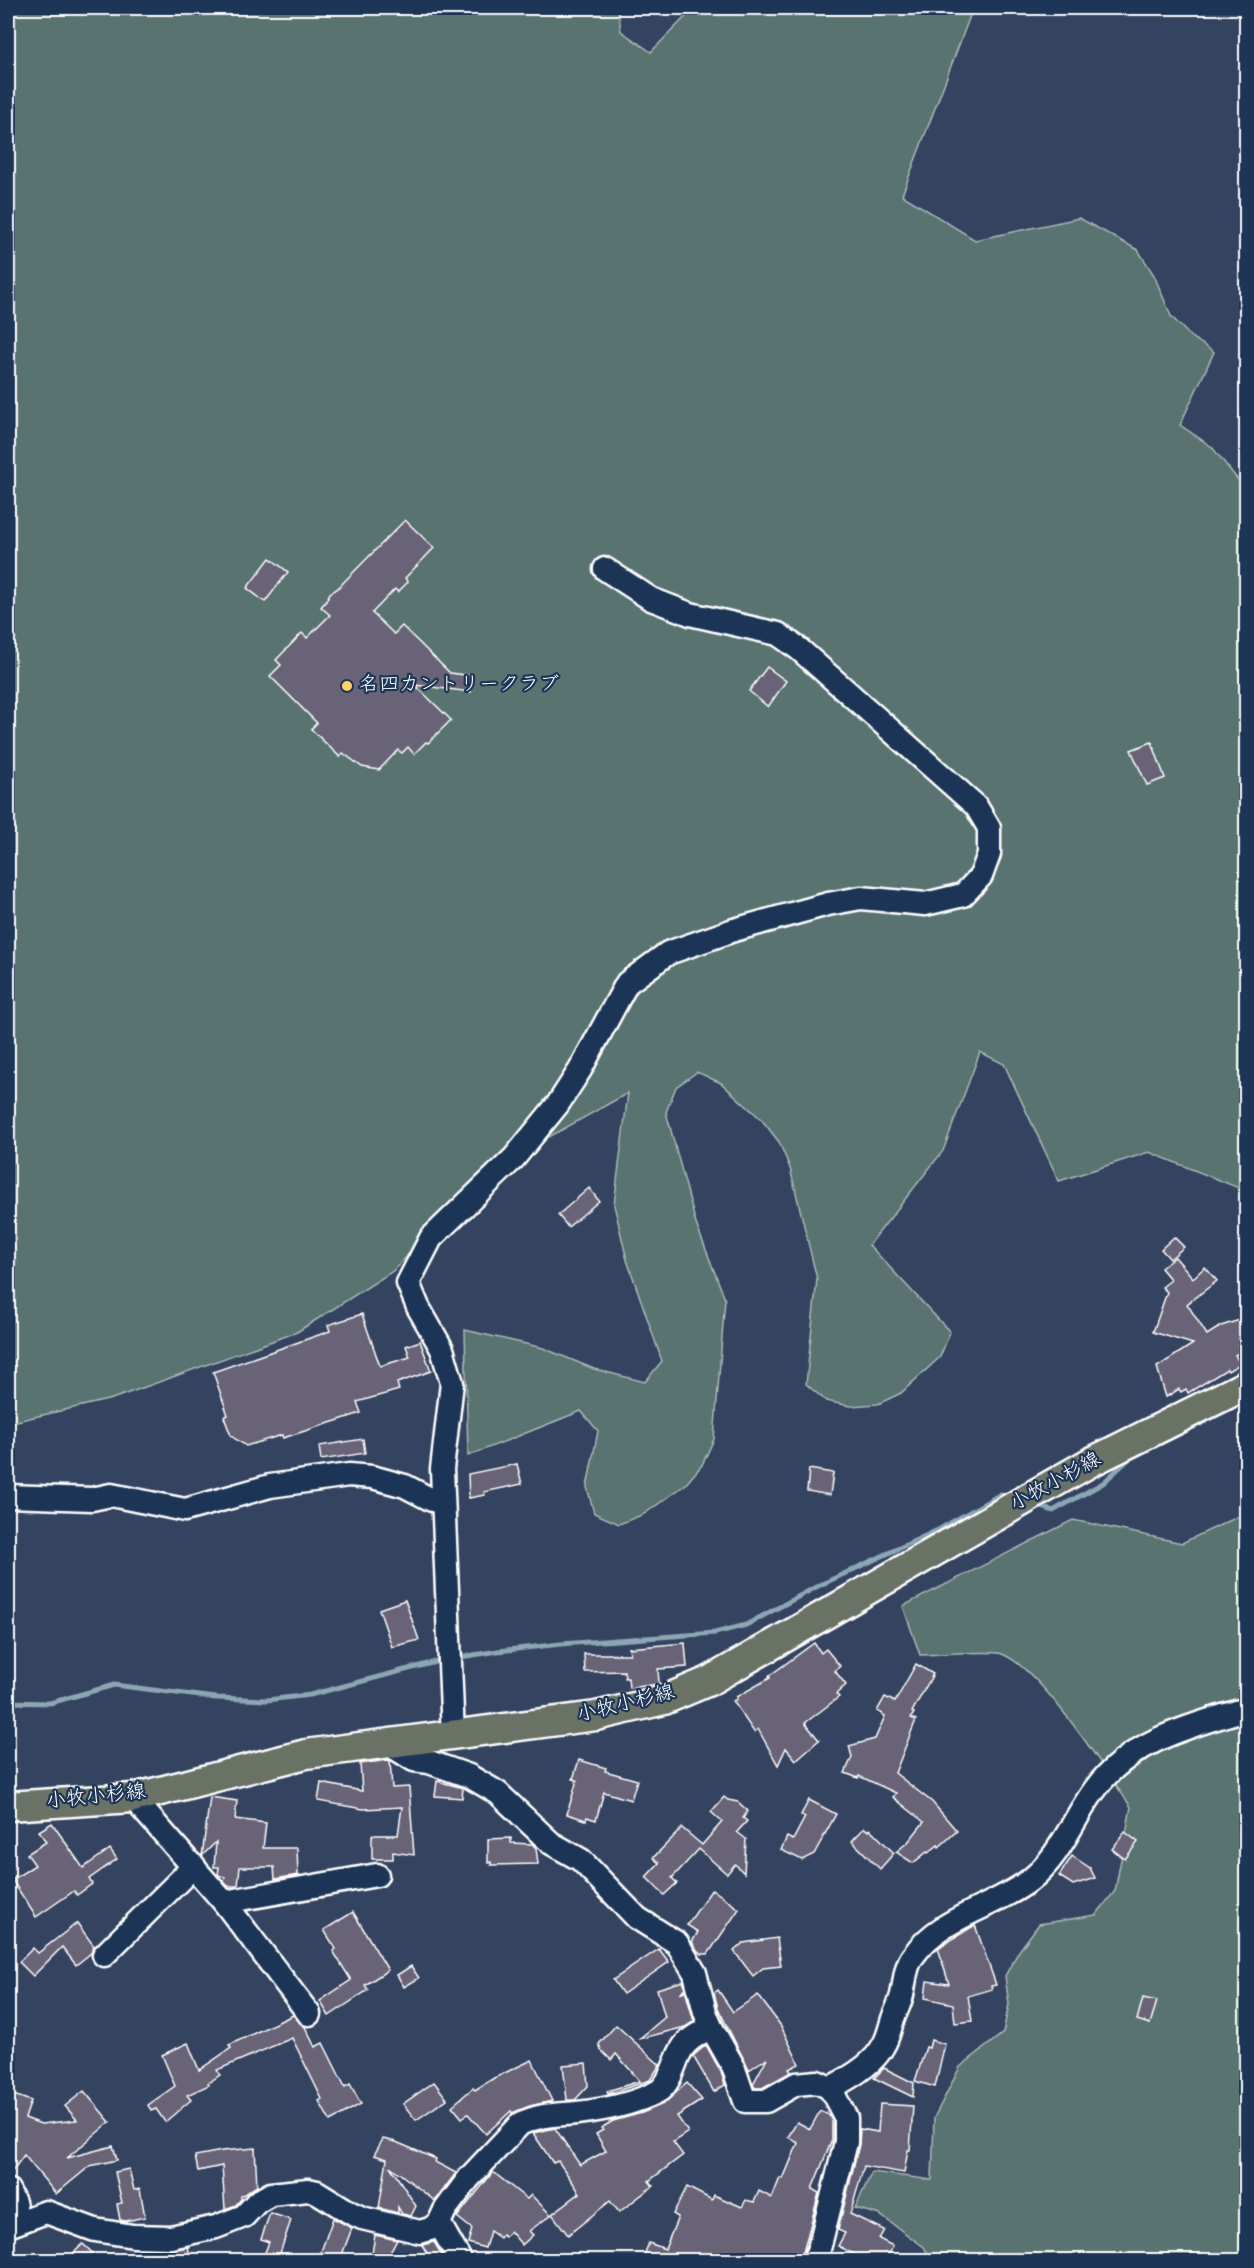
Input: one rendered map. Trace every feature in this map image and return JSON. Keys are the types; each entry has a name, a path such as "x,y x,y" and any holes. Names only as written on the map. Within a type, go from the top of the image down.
{"main road":[{"name":"小牧小杉線","path":"8,1806 133,1798 306,1754 596,1716 664,1700 709,1681 1089,1463 1246,1385"}],"street":[{"path":"453,1736 442,1469 452,1383 442,1349 418,1307 408,1283 431,1238 514,1158 558,1104 580,1070 627,983 668,953 734,930 828,904 861,898 925,904 963,894 981,876 989,854 989,828 976,806 799,649 778,634 690,614 651,599 605,569"},
{"path":"8,1496 92,1499 111,1495 185,1510 270,1486 349,1475 372,1477 405,1486 443,1503"},
{"path":"830,2088 873,2059 883,2046 899,2007 909,1963 919,1948 958,1918 1018,1888 1043,1870 1096,1787 1113,1769 1161,1737 1246,1709"},
{"path":"387,1743 414,1760 429,1762 469,1776 498,1793 551,1843 581,1860 637,1918 677,1942 695,1974 711,2027 725,2049 745,2101 766,2101 796,2084 818,2082 830,2088 846,2118 846,2142 819,2249 814,2260"},
{"path":"133,1798 224,1902 309,2014"},
{"path":"104,1955 194,1866"},
{"path":"224,1902 377,1875"},
{"path":"8,2190 14,2202 13,2224 46,2212 95,2230 133,2236 171,2237 216,2227 244,2216 257,2202 271,2194 308,2190 317,2192 351,2213 420,2232 439,2223 445,2210 469,2178 520,2124 529,2119 554,2113 577,2113 617,2106 655,2093 664,2086 682,2047 693,2037 711,2027"},
{"path":"439,2223 460,2260"}],"green space":[{"name":"名四カントリークラブ","path":"8,8 618,8 621,31 651,52 694,8 973,8 902,195 975,240 1079,218 1138,250 1154,275 1171,316 1190,336 1214,352 1180,425 1212,447 1246,490 1246,1191 1149,1152 1059,1181 1004,1064 980,1052 943,1151 869,1245 950,1332 940,1357 901,1393 878,1404 850,1406 826,1401 806,1384 817,1279 790,1168 779,1142 762,1120 721,1083 697,1072 676,1087 666,1112 696,1224 725,1299 714,1439 702,1465 685,1485 644,1514 619,1524 594,1513 587,1487 598,1431 581,1411 468,1456 465,1330 543,1348 594,1369 645,1382 662,1361 627,1260 614,1205 628,1093 488,1171 393,1271 297,1332 112,1399 8,1423"},
{"path":"1246,1513 1246,2258 1239,2257 1238,2260 931,2260 924,2247 880,2215 855,2208 872,2172 932,2180 934,2118 960,2067 1003,2033 1009,2004 1005,1976 1019,1951 1039,1924 1096,1915 1115,1891 1131,1807 1053,1699 1017,1663 996,1653 920,1655 903,1606 1073,1520 1182,1543"}],"building":[{"name":"名四カントリークラブ","path":"405,520 434,548 405,578 408,582 398,592 395,589 372,613 394,634 402,626 450,673 472,676 471,692 415,685 451,720 414,754 408,747 402,753 398,750 379,770 362,767 343,753 340,757 311,729 317,723 270,676 281,665 276,660 302,633 307,638 330,615 321,607 330,593 337,589"},
{"path":"270,558 288,572 265,602 247,588"},
{"path":"767,667 786,681 768,707 749,691"},
{"path":"1152,742 1165,778 1147,785 1131,750"},
{"path":"589,1188 599,1201 568,1227 558,1215"},
{"path":"1174,1237 1184,1247 1170,1259 1161,1249"},
{"path":"1175,1257 1193,1278 1205,1267 1217,1281 1187,1304 1207,1335 1221,1326 1246,1318 1246,1342 1238,1345 1242,1351 1235,1355 1240,1364 1228,1371 1227,1369 1188,1393 1186,1389 1181,1392 1179,1389 1166,1397 1157,1367 1193,1344 1153,1332 1167,1292 1162,1287 1171,1280 1161,1268"},
{"path":"362,1314 380,1366 410,1357 406,1346 420,1341 431,1371 397,1383 399,1390 357,1402 361,1413 283,1438 282,1435 246,1446 231,1436 224,1417 228,1415 213,1372 330,1331 328,1325"},
{"path":"363,1439 365,1453 321,1460 319,1446"},
{"path":"517,1464 522,1484 484,1492 485,1495 469,1498 468,1474"},
{"path":"809,1469 833,1473 830,1495 807,1491"},
{"path":"405,1600 419,1640 392,1647 379,1609"},
{"path":"685,1643 687,1667 658,1669 659,1684 629,1688 628,1678 625,1678 624,1671 585,1672 584,1654 630,1654 629,1648"},
{"path":"814,1643 821,1653 826,1649 840,1666 835,1671 846,1685 836,1694 839,1697 805,1723 819,1740 796,1760 786,1748 778,1765 758,1729 754,1732 733,1701 737,1699 736,1697 770,1678 769,1676"},
{"path":"916,1664 933,1674 912,1712 914,1713 911,1718 916,1720 895,1773 932,1802 957,1831 939,1847 938,1845 913,1863 896,1852 908,1842 924,1822 893,1797 896,1793 859,1776 858,1778 845,1773 852,1757 849,1746 875,1739 885,1716 877,1711 885,1697 895,1702"},
{"path":"579,1760 606,1768 605,1771 637,1780 631,1800 604,1792 596,1820 587,1817 586,1820 567,1814 577,1780 573,1779"},
{"path":"390,1761 392,1788 409,1787 414,1855 393,1852 393,1859 372,1859 372,1835 398,1835 402,1807 363,1809 318,1801 321,1783 362,1791 360,1764"},
{"path":"437,1781 463,1788 462,1798 435,1796"},
{"path":"210,1797 237,1801 235,1819 266,1823 263,1848 297,1848 298,1875 275,1879 274,1867 240,1867 238,1886 228,1886 224,1882 225,1877 218,1875 219,1867 214,1867 216,1842 202,1856"},
{"path":"724,1797 738,1802 748,1811 743,1818 747,1821 737,1832 746,1839 744,1873 735,1864 727,1874 699,1849 672,1878 677,1883 664,1895 646,1877 659,1863 653,1858 682,1828 702,1845 722,1822 711,1812"},
{"path":"809,1800 836,1814 814,1854 802,1860 781,1850 787,1837 793,1840 805,1817 801,1815"},
{"path":"52,1823 83,1868 110,1849 117,1859 89,1879 92,1884 77,1895 74,1891 36,1917 12,1880 35,1865 27,1854 46,1842 39,1831"},
{"path":"864,1828 869,1831 870,1829 894,1853 880,1869 852,1841"},
{"path":"1125,1832 1138,1842 1125,1859 1112,1849"},
{"path":"511,1838 511,1843 532,1844 536,1848 538,1864 491,1865 491,1862 488,1863 488,1839"},
{"path":"1072,1856 1090,1868 1095,1878 1073,1885 1059,1876"},
{"path":"712,1889 739,1909 708,1954 702,1954 692,1942 698,1932 687,1925"},
{"path":"353,1912 388,1970 365,1985 368,1990 329,2016 320,2001 351,1980 333,1951 336,1949 324,1930"},
{"path":"77,1923 94,1946 91,1953 76,1965 62,1947 33,1976 19,1962 33,1948 38,1953"},
{"path":"975,1925 996,1985 991,1986 992,1989 968,1996 972,2021 955,2023 953,2004 925,1998 927,1981 949,1984 938,1948"},
{"path":"777,1938 781,1966 763,1968 753,1976 734,1951 743,1943"},
{"path":"659,1949 669,1962 623,1994 613,1980"},
{"path":"411,1966 419,1978 404,1987 397,1975"},
{"path":"683,1981 685,1987 680,1994 685,1990 694,2021 685,2027 639,2039 665,2017 657,1989"},
{"path":"718,1990 733,2012 758,1995 781,2026 799,2064 789,2069 791,2072 762,2088 755,2088 753,2084 767,2058 749,2070 718,2008 714,1993"},
{"path":"1143,1998 1157,2001 1150,2024 1137,2020"},
{"path":"293,2015 305,2027 315,2047 323,2043 345,2087 350,2084 361,2104 330,2121 319,2101 322,2099 292,2038 217,2070 220,2075 208,2083 209,2085 187,2095 191,2100 165,2122 156,2109 151,2111 148,2105 175,2086 162,2055 188,2043 199,2070 231,2048 229,2045"},
{"path":"616,2025 660,2065 650,2080 608,2094 607,2091 640,2081 616,2054 611,2060 601,2050 599,2044"},
{"path":"931,2040 945,2044 935,2087 915,2081 926,2047 929,2048"},
{"path":"706,2045 721,2072 725,2085 714,2092 693,2056"},
{"path":"532,2060 552,2101 512,2113 511,2111 486,2134 468,2114 462,2118 452,2106 473,2088 475,2090"},
{"path":"586,2063 588,2086 575,2100 567,2100 563,2065"},
{"path":"884,2068 914,2083 913,2097 874,2078"},
{"path":"434,2082 447,2099 416,2120 403,2104"},
{"path":"687,2083 702,2100 677,2116 688,2132 673,2142 683,2155 649,2181 653,2186 619,2212 610,2201 568,2235 552,2214 580,2193 558,2161 553,2163 533,2133 555,2128 580,2165 606,2151 596,2134 603,2130 601,2128 613,2121 663,2104"},
{"path":"84,2091 110,2122 67,2158 113,2146 117,2160 90,2166 56,2194 24,2155 8,2177 8,2093 31,2101 25,2118 41,2124 77,2120 65,2106"},
{"path":"880,2104 913,2106 910,2150 908,2150 904,2173 864,2166 850,2214 884,2230 879,2239 893,2246 886,2260 866,2260 838,2246 845,2233 838,2230 859,2145 860,2129 878,2132"},
{"path":"820,2111 829,2115 832,2121 832,2140 812,2189 819,2193 801,2260 642,2260 649,2243 665,2249 678,2217 673,2214 687,2187 712,2200 714,2195 742,2207 746,2200 754,2202 759,2191 772,2198 780,2178 783,2179 798,2143 788,2137 797,2122 810,2129"},
{"path":"383,2139 436,2159 435,2162 456,2173 435,2201 390,2166 416,2206 411,2216 402,2214 398,2207 398,2213 379,2208 387,2159 374,2155"},
{"path":"255,2148 257,2186 241,2196 236,2205 225,2209 222,2166 198,2171 195,2156"},
{"path":"129,2169 134,2190 140,2189 145,2217 126,2221 120,2220 117,2204 122,2203 115,2172"},
{"path":"493,2172 527,2199 531,2195 551,2215 529,2231 533,2235 522,2245 510,2231 505,2237 502,2235 500,2238 490,2231 485,2248 468,2243 472,2229 457,2217"},
{"path":"270,2213 291,2220 278,2259 264,2255 269,2242 261,2239"},
{"path":"333,2218 352,2228 340,2260 318,2260"},
{"path":"375,2235 397,2240 386,2260 371,2260"},
{"path":"434,2242 445,2260 431,2260 422,2245"},
{"path":"83,2244 100,2260 66,2260"},
{"path":"188,2247 191,2260 154,2260 152,2250"}],"waterway":[{"path":"1036,1505 1053,1511 1103,1483 1129,1459 1246,1401"},
{"path":"455,1658 561,1644 715,1633 746,1625 818,1586 940,1529 1001,1494 1014,1496"},
{"path":"8,1702 50,1703 114,1685 216,1698 267,1700 310,1695 443,1660"}],"place":[{"name":"名四カントリークラブ","path":"347,686"}]}
